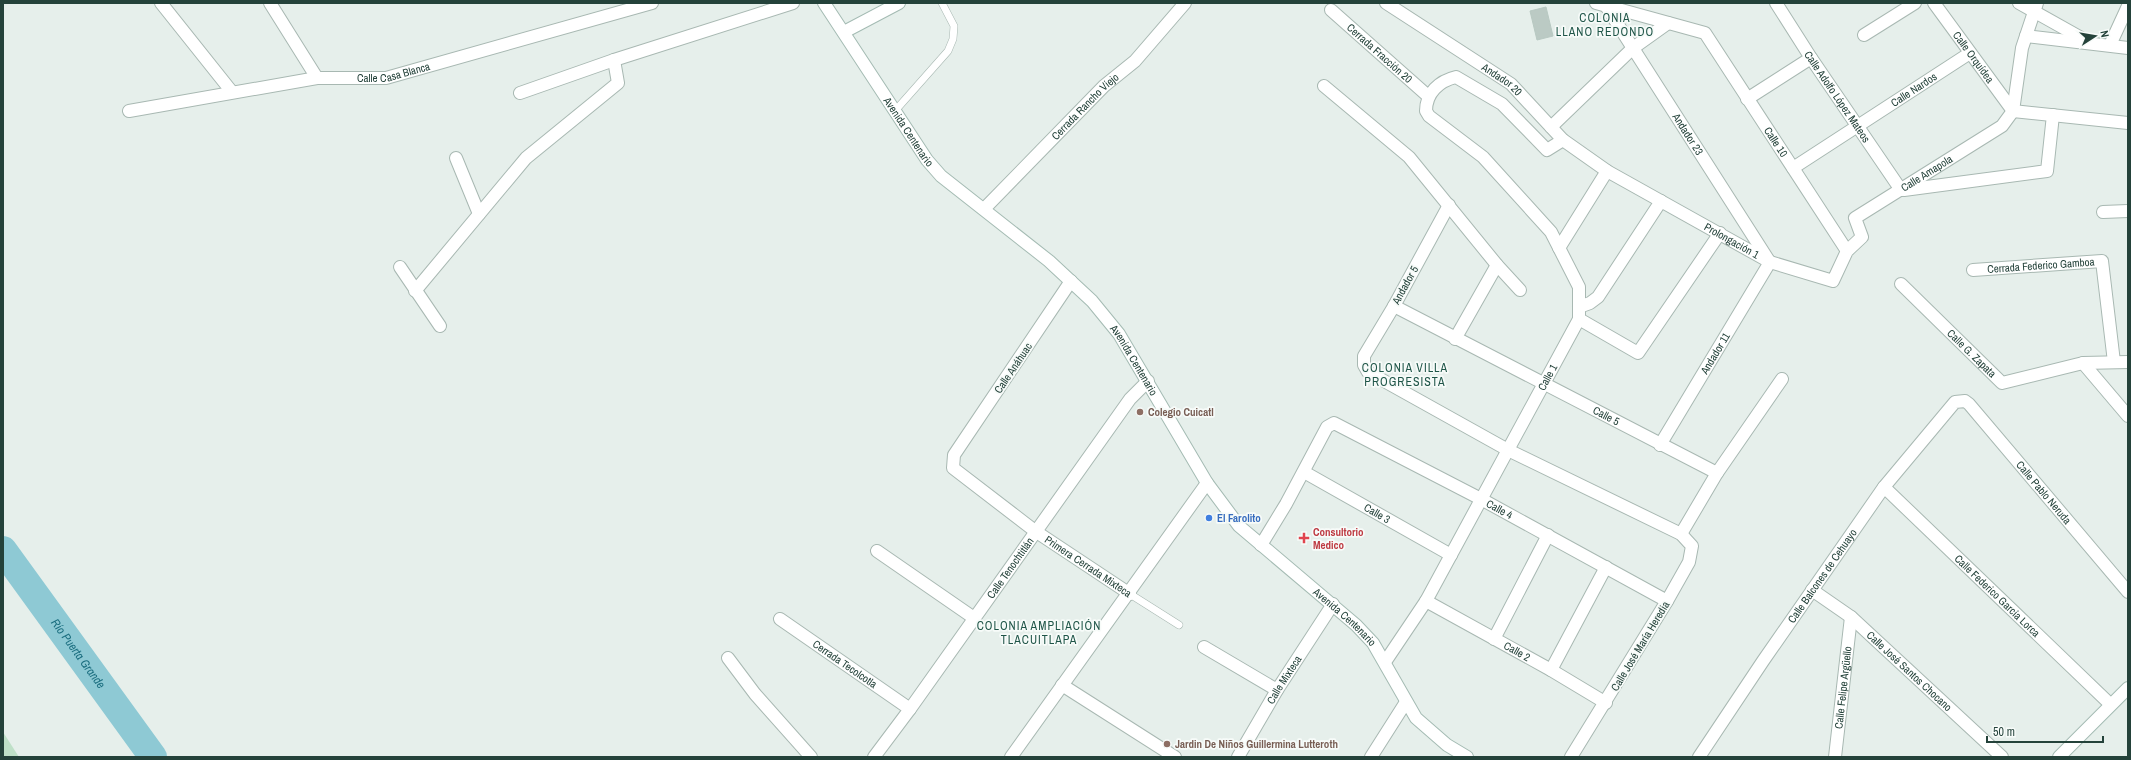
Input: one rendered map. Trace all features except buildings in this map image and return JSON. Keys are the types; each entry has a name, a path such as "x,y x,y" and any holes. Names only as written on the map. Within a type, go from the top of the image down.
{"street":[{"path":"160,3 232,92"},
{"path":"270,3 317,78"},
{"name":"Calle Casa Blanca","path":"129,111 317,78 386,78 652,3"},
{"path":"520,93 614,60 794,3"},
{"name":"Avenida Centenario","path":"824,3 894,112 927,160 941,176 1049,261 1092,301 1119,334 1207,483 1239,526 1333,604 1373,643 1416,718 1447,745 1467,757"},
{"path":"844,32 899,3"},
{"name":"Cerrada Rancho Viejo","path":"984,209 1104,86 1135,61 1185,3"},
{"name":"Andador 20","path":"1386,3 1511,84 1563,140 1607,171"},
{"name":"Calle Adolfo López Mateos","path":"1776,3 1811,58 1901,190"},
{"path":"1864,36 1915,3"},
{"name":"Calle Orquídea","path":"1934,3 2013,111"},
{"path":"2019,3 2036,7 2090,43"},
{"path":"1601,4 1668,22"},
{"name":"Andador 23","path":"1601,4 1633,48 1770,262"},
{"path":"2110,45 2128,6"},
{"path":"2036,7 2022,48 2013,111 2128,123"},
{"name":"Cerrada Fracción 20","path":"1331,10 1428,96"},
{"path":"1551,127 1633,48 1668,22"},
{"name":"Calle 10","path":"1668,22 1705,33 1848,251"},
{"path":"2026,36 2128,48"},
{"name":"Calle Nardos","path":"1793,168 1970,53"},
{"path":"1747,99 1811,58"},
{"path":"415,291 526,158 618,83 614,60"},
{"path":"1428,96 1440,83 1456,77 1502,104 1547,150 1563,140"},
{"path":"1324,86 1409,157 1497,265 1520,290"},
{"name":"Calle 1","path":"1385,662 1426,602 1543,385 1579,313 1580,287 1551,232 1483,157 1429,116 1426,111 1428,96"},
{"name":"Calle Amapola","path":"1901,190 2002,126 2013,111"},
{"name":"Calle Amapola","path":"1901,190 2048,171 2053,115"},
{"path":"456,158 479,214"},
{"path":"1559,248 1607,171"},
{"name":"Prolongación 1","path":"1607,171 1770,262 1833,281 1848,251"},
{"path":"1848,251 1862,237 1855,218 1901,190"},
{"path":"1661,201 1598,297 1579,313 1638,353 1720,234"},
{"name":"Andador 5","path":"1449,205 1394,306 1364,356 1364,365 1368,372 1508,450"},
{"path":"2103,212 2128,210"},
{"name":"Cerrada Federico Gamboa","path":"1974,270 2102,261 2114,362"},
{"name":"Andador 11","path":"1660,445 1770,262"},
{"path":"1455,339 1497,265"},
{"path":"400,267 440,326"},
{"name":"Calle Anáhuac","path":"954,455 1071,281"},
{"name":"Calle G. Zapata","path":"1901,284 2002,383 2083,363 2128,362"},
{"name":"Calle 5","path":"1394,306 1543,385 1717,473"},
{"path":"2083,363 2128,416"},
{"path":"1508,450 1681,534 1717,473 1782,378"},
{"name":"Calle Tenochtitlán","path":"874,757 910,710 1035,531 1130,399 1148,381"},
{"name":"Calle Pablo Neruda","path":"1955,402 1965,401 1969,404 2128,592"},
{"name":"Calle Balcones de Cehuayo","path":"1699,757 1884,487 1955,402"},
{"name":"Calle 4","path":"1304,472 1330,424 1334,423 1482,499 1667,601"},
{"name":"Primera Cerrada Mixteca","path":"954,455 953,468 957,473 1035,531 1130,594"},
{"path":"1261,544 1304,472"},
{"name":"Calle 3","path":"1304,472 1451,555"},
{"path":"1011,757 1062,685 1130,594 1207,483"},
{"name":"Calle Federico García Lorca","path":"1884,487 2110,704"},
{"name":"Calle José María Heredia","path":"1571,757 1606,703 1689,562 1692,549 1690,542 1681,534"},
{"path":"1494,639 1548,535"},
{"path":"877,552 974,618"},
{"path":"1551,670 1606,566"},
{"name":"Calle José Santos Chocano","path":"1812,590 1852,617 2002,757"},
{"name":"Calle 2","path":"1426,602 1551,670 1606,703"},
{"name":"Calle Mixteca","path":"1238,757 1277,690 1333,604"},
{"name":"Calle Felipe Argüello","path":"1834,757 1852,617"},
{"name":"Cerrada Tecolcotla","path":"780,619 910,710"},
{"path":"1204,647 1277,690"},
{"path":"728,658 755,694 811,757"},
{"path":"1062,685 1175,757"},
{"path":"2060,757 2110,704 2128,688"},
{"path":"1371,757 1406,702"}],"lane":[{"path":"894,112 948,51 953,38 954,26 942,3"},
{"name":"Primera Cerrada Mixteca","path":"1130,594 1179,625"}],"green space":[{"path":"3,732 19,757 3,757"}],"waterway":[{"name":"Río Puerta Grande","path":"3,550 153,757"}],"place":[{"name":"Colegio Cuicatl","path":"1140,412"},
{"name":"El Farolito","path":"1209,518"},
{"name":"Consultorio Medico","path":"1304,538"},
{"name":"Jardin De Niños Guillermina Lutteroth","path":"1167,744"}],"district":[{"name":"COLONIA LLANO REDONDO","path":"1605,25"},
{"name":"COLONIA VILLA PROGRESISTA","path":"1405,375"},
{"name":"COLONIA AMPLIACIÓN TLACUITLAPA","path":"1039,633"}]}
